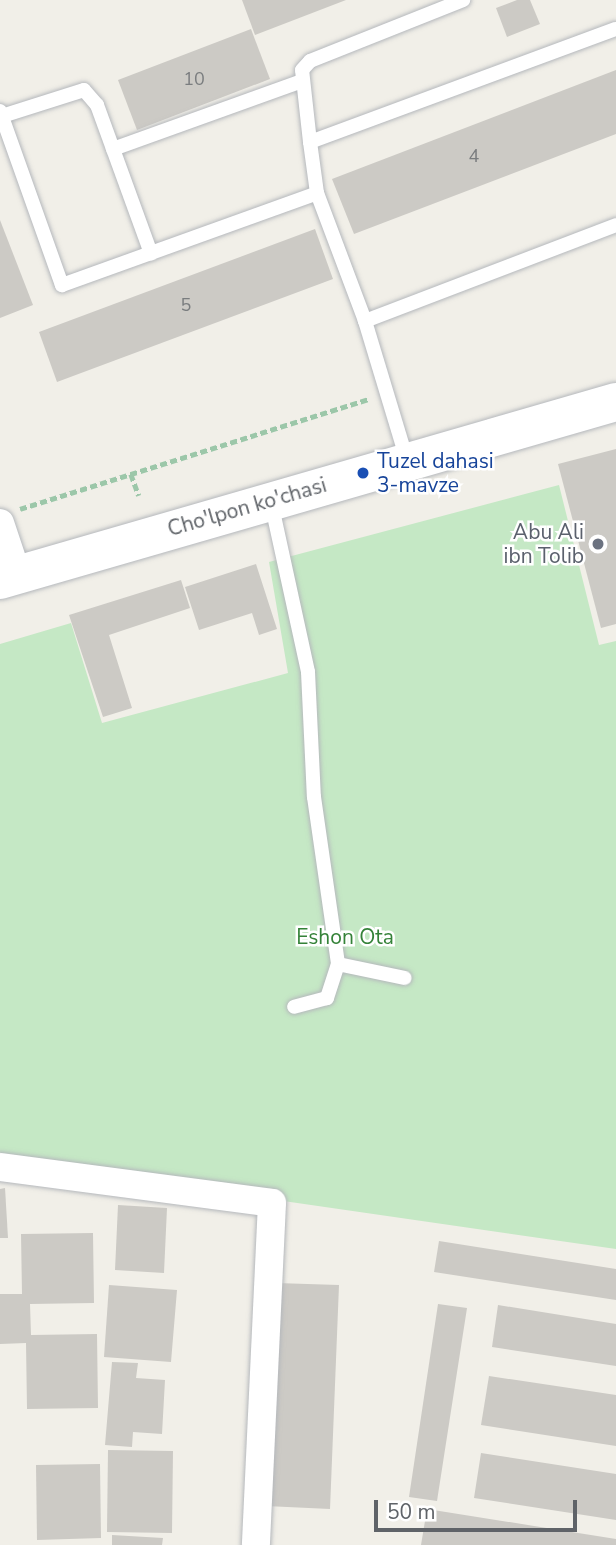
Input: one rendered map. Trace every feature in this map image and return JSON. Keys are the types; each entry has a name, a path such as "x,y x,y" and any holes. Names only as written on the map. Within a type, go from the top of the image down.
{"main road":[{"name":"Cho'lpon ko'chasi","path":"9,577 407,460 616,402"}],"street":[{"path":"0,523 9,577"},
{"path":"0,1167 272,1203 256,1545"}],"lane":[{"path":"407,460 365,321 317,193 302,70 310,61 463,0"},
{"path":"310,142 616,29"},
{"path":"113,149 302,81"},
{"path":"151,253 97,105 84,90 1,113 62,285 151,253 317,193"},
{"path":"365,321 616,225"},
{"path":"270,500 308,672 314,797 338,964 327,998 294,1007"},
{"path":"338,964 405,978"}],"path":[{"path":"23,508 387,394"},
{"path":"131,474 139,496"}],"green space":[{"name":"Eshon Ota","path":"559,485 599,645 616,641 616,1249 0,1160 0,644 71,623 102,723 288,673 269,562"}],"building":[{"path":"242,0 346,0 255,35"},
{"path":"517,0 530,0 540,24 507,37 496,8"},
{"path":"251,29 270,79 137,130 118,80"},
{"path":"616,70 616,134 354,234 332,179"},
{"path":"0,220 33,305 0,318"},
{"path":"315,229 333,279 57,382 39,332"},
{"name":"Abu Ali ibn Tolib","path":"616,449 616,624 601,628 558,464"},
{"path":"256,564 277,629 259,635 252,613 199,630 185,587"},
{"path":"181,580 190,608 109,635 132,708 103,717 69,615"},
{"path":"5,1188 8,1238 0,1238 0,1189"},
{"path":"118,1205 167,1208 164,1273 115,1270"},
{"path":"93,1233 94,1303 30,1304 31,1335 97,1334 98,1408 27,1409 26,1343 0,1344 0,1294 22,1294 21,1234"},
{"path":"439,1241 616,1269 616,1300 434,1272"},
{"path":"276,1283 339,1285 330,1509 266,1506"},
{"path":"109,1285 177,1290 171,1362 104,1357"},
{"path":"438,1304 467,1308 437,1501 409,1497"},
{"path":"498,1305 616,1324 616,1366 492,1347"},
{"path":"112,1362 138,1363 136,1378 165,1380 162,1434 133,1432 132,1447 105,1445"},
{"path":"489,1376 616,1395 616,1446 481,1425"},
{"path":"108,1450 173,1451 172,1533 107,1532"},
{"path":"481,1453 616,1474 616,1520 474,1498"},
{"path":"100,1464 101,1538 37,1540 36,1465"},
{"path":"427,1509 616,1539 616,1545 421,1545"},
{"path":"112,1535 163,1538 162,1545 112,1545"}],"place":[{"name":"Tuzel dahasi 3-mavze","path":"363,473"},
{"name":"Abu Ali ibn Tolib","path":"598,544"}]}
